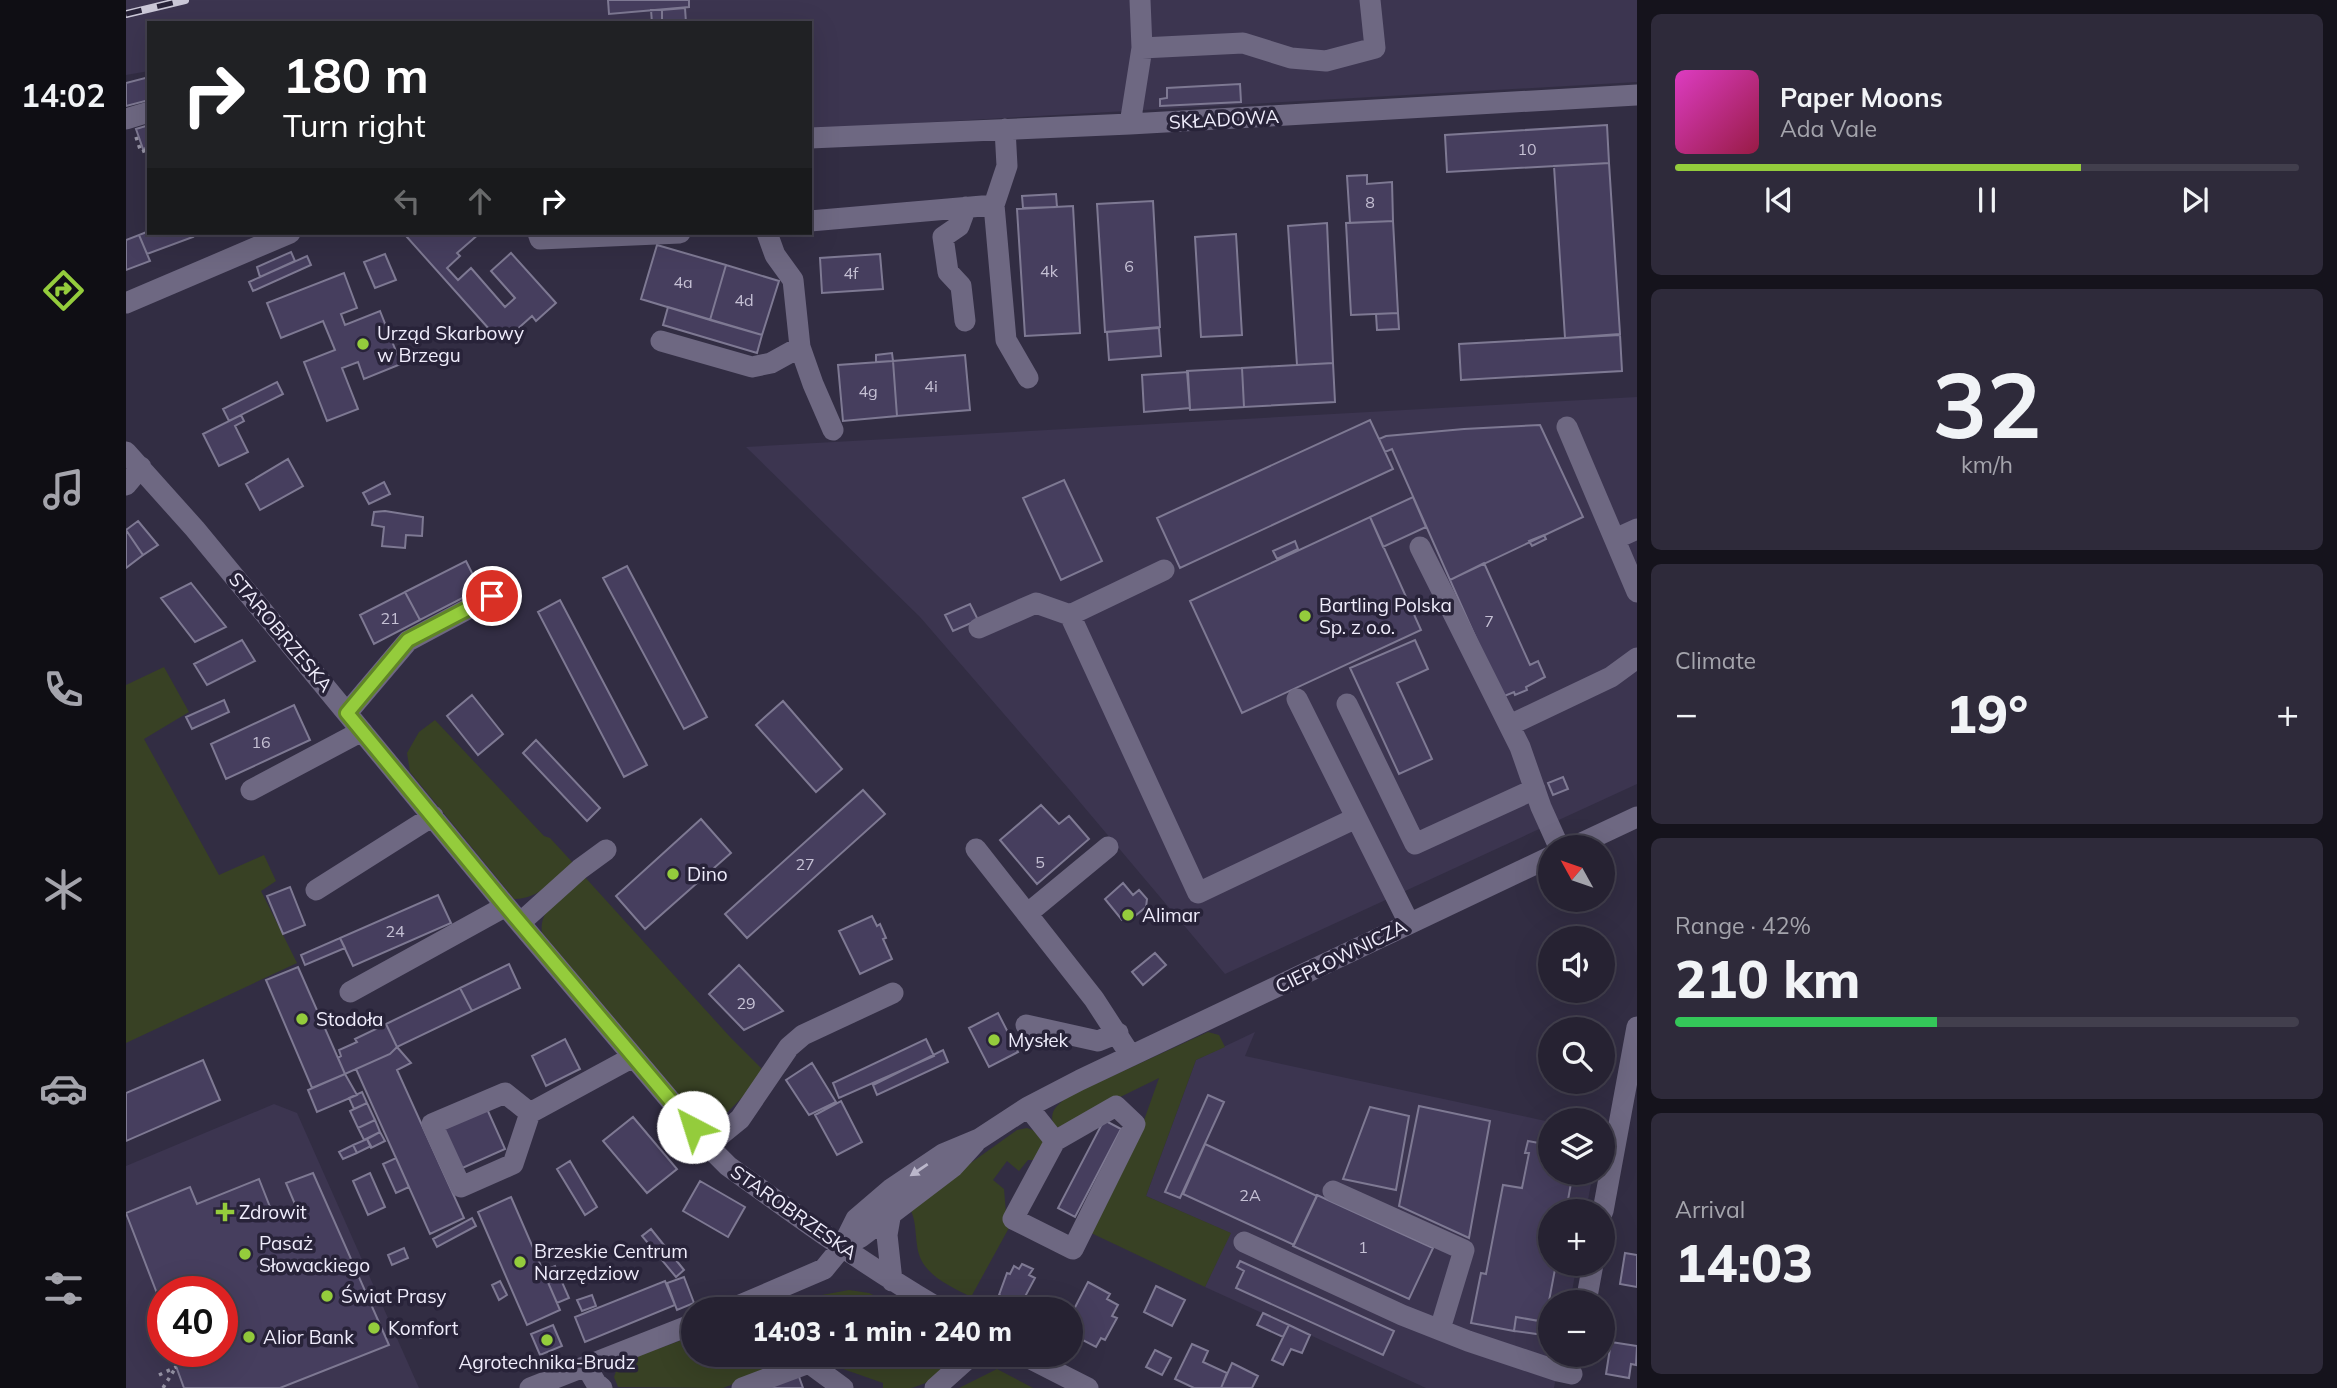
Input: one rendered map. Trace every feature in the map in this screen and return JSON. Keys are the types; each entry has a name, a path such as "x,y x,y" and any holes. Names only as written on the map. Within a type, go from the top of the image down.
{"street":[{"path":"1130,124 1142,48 1140,0"},
{"path":"1142,48 1243,43 1291,58 1326,61 1375,48 1370,0"},
{"name":"SKŁADOWA","path":"812,138 1130,124 1637,95"},
{"path":"126,119 147,112"},
{"path":"1004,129 1007,166 994,205 1006,340 1028,378"},
{"path":"812,221 994,205"},
{"path":"965,321 961,286 948,272 943,237 959,226 966,207"},
{"path":"126,303 285,235"},
{"path":"539,235 540,239 633,235"},
{"path":"768,235 775,255 793,280 800,347 833,430"},
{"path":"661,341 752,367 771,362 800,347"},
{"path":"1567,427 1637,592"},
{"path":"126,485 133,460"},
{"name":"STAROBRZESKA","path":"133,460 195,529 520,923 708,1145 729,1166 842,1247 919,1297"},
{"path":"1615,539 1637,529"},
{"path":"1420,547 1510,725 1554,835"},
{"path":"979,628 1036,603 1070,615 1164,570"},
{"path":"347,713 408,640 492,596"},
{"path":"1070,615 1198,893 1356,818"},
{"path":"1510,725 1611,677 1637,658"},
{"path":"1297,699 1409,923"},
{"path":"1347,704 1415,844 1535,789"},
{"path":"251,790 362,731"},
{"path":"316,890 433,817"},
{"path":"1599,835 1637,817"},
{"path":"1027,914 1108,847"},
{"path":"976,849 1118,1033 1131,1056"},
{"path":"520,923 580,869 606,850"},
{"name":"CIEPŁOWNICZA","path":"842,1247 856,1219 891,1189 943,1154 979,1139 1028,1107 1538,863"},
{"path":"350,992 506,906"},
{"path":"708,1145 740,1119 789,1047 803,1035 893,993"},
{"path":"1026,1025 1098,1041 1118,1033"},
{"path":"1605,1199 1637,1027"},
{"path":"530,1113 505,1093 432,1124 461,1187 513,1164 530,1113 633,1057"},
{"path":"1028,1107 1055,1141"},
{"path":"1116,1107 1135,1124 1073,1249 1013,1219 1055,1141 1116,1107"},
{"name":"CIEPŁOWNICZA","path":"842,1247 860,1237 953,1167 979,1139"},
{"path":"1333,1191 1464,1250 1440,1329"},
{"path":"891,1213 887,1235 892,1281"},
{"path":"1244,1241 1402,1315 1545,1367 1573,1372"},
{"path":"760,1297 824,1269 842,1247"},
{"path":"530,1388 681,1329"},
{"path":"742,1388 809,1363 843,1388"},
{"path":"586,1366 602,1388"},
{"path":"935,1388 958,1367"},
{"path":"1047,1367 1088,1388"}],"path":[{"path":"159,1375 176,1367 163,1388"}],"shaded area":[{"path":"126,0 1637,0 1637,82 812,129 812,21 147,21 147,71 126,75"},
{"path":"1637,397 1637,784 1225,974 920,617 746,447"},
{"path":"1255,1032 1245,1056 1538,1119 1538,1185 1591,1185 1588,1199 1538,1199 1538,1276 1575,1276 1572,1290 1538,1290 1538,1367 1558,1367 1554,1388 1426,1388 1205,1287 1230,1233 1146,1196 1196,1060"},
{"path":"274,1104 297,1113 419,1388 126,1388 126,1166"}],"green space":[{"path":"164,667 189,712 144,739 219,875 264,855 276,881 261,891 297,963 126,1043 126,685"},
{"path":"435,720 544,836 550,838 574,864 547,887 531,896 514,899 410,772 407,753 419,732"},
{"path":"583,875 766,1073 717,1123 705,1124 698,1120 542,933 544,916 549,908"},
{"path":"1208,1032 1219,1035 1225,1047 1196,1060 1146,1196 1231,1233 1205,1287 1089,1232 1137,1140 1159,1078 1057,1128 1054,1127 1052,1117 1057,1106 1069,1096"},
{"path":"1027,1128 1035,1131 1044,1143 1036,1160 1028,1160 1019,1171 1007,1161 993,1180 1004,1189 1007,1225 1010,1226 971,1297 936,1277 923,1264 909,1207 1017,1130"},
{"path":"849,1290 877,1297 811,1297"},
{"path":"681,1340 681,1367 777,1367 723,1388 618,1387 614,1377 619,1363"},
{"path":"837,1367 947,1367 937,1376 911,1388 883,1388 883,1383"},
{"path":"997,1369 1033,1388 959,1388"}],"building":[{"path":"608,0 689,0 689,7 609,14"},
{"path":"685,8 686,21 662,21 662,10"},
{"path":"651,10 662,10 662,21 652,21"},
{"path":"147,78 147,101 126,106 126,83"},
{"path":"1240,84 1241,102 1160,106 1160,99 1167,98 1167,88"},
{"path":"1607,125 1609,163 1447,172 1445,135"},
{"path":"147,126 147,148 143,149 136,129"},
{"path":"1609,163 1620,334 1565,338 1554,166"},
{"path":"1367,175 1367,184 1392,182 1393,221 1350,223 1347,176"},
{"path":"1056,194 1057,207 1023,208 1022,196"},
{"path":"1153,201 1160,327 1105,332 1097,204"},
{"path":"1073,206 1080,333 1025,336 1017,209"},
{"path":"1393,221 1398,313 1351,315 1346,223"},
{"path":"1327,223 1333,363 1297,365 1288,226"},
{"path":"147,232 147,235 193,237 147,254 139,235"},
{"path":"1236,234 1242,335 1201,337 1195,237"},
{"path":"139,235 150,261 126,270 126,240"},
{"path":"478,235 457,253 460,256 447,268 458,280 471,268 505,307 515,298 491,271 511,253 556,303 536,321 532,316 513,333 510,328 498,339 406,236"},
{"path":"657,245 726,265 710,320 641,299"},
{"path":"291,252 295,261 260,277 257,267"},
{"path":"385,254 396,280 375,288 364,262"},
{"path":"880,254 883,289 822,293 820,258"},
{"path":"307,256 311,265 253,291 249,282"},
{"path":"726,265 779,281 762,335 710,320"},
{"name":"Urząd Skarbowy w Brzegu","path":"344,273 357,308 341,314 345,325 380,311 401,364 364,379 358,362 342,368 358,409 327,421 304,362 335,350 323,321 281,338 267,303"},
{"path":"668,307 762,335 757,353 663,325"},
{"path":"1398,313 1399,329 1377,330 1376,314"},
{"path":"1159,328 1161,356 1109,360 1107,332"},
{"path":"1620,335 1622,371 1461,380 1459,344"},
{"path":"892,353 893,361 876,362 876,355"},
{"path":"965,355 970,410 897,416 893,361"},
{"path":"893,361 897,416 843,421 838,365"},
{"path":"1333,363 1335,402 1244,407 1242,368"},
{"path":"1242,368 1244,407 1190,410 1187,371"},
{"path":"1188,372 1190,408 1144,412 1142,375"},
{"path":"277,382 283,394 229,421 223,409"},
{"path":"241,415 244,421 235,426 248,452 219,466 203,434"},
{"path":"1370,420 1393,469 1180,568 1157,518"},
{"path":"1540,425 1583,517 1450,580 1392,449 1385,452 1379,439 1386,436 1464,429"},
{"path":"288,459 303,486 260,510 246,484"},
{"path":"1064,480 1102,561 1061,580 1023,498"},
{"path":"384,482 390,494 369,504 363,493"},
{"path":"1413,497 1426,527 1383,547 1370,517"},
{"path":"385,511 423,517 422,536 406,535 405,548 382,546 384,527 372,525 374,512"},
{"name":"Bartling Polska Sp. z o.o.","path":"1370,517 1421,630 1242,713 1190,601"},
{"path":"138,521 158,545 143,555 126,530"},
{"path":"126,530 143,555 126,568"},
{"path":"1544,535 1546,539 1532,546 1529,541"},
{"path":"1295,541 1298,549 1277,559 1273,551"},
{"path":"466,561 480,589 420,620 405,592"},
{"path":"1484,563 1530,665 1538,661 1545,677 1515,695 1514,692 1502,697 1450,580"},
{"path":"627,566 707,717 684,729 603,578"},
{"path":"191,583 226,627 195,642 161,598"},
{"path":"405,592 420,620 374,644 360,615"},
{"path":"560,600 647,765 624,777 538,612"},
{"path":"970,604 978,620 953,631 945,615"},
{"path":"242,640 255,661 207,685 194,664"},
{"path":"1415,640 1428,669 1397,683 1432,759 1399,774 1350,668"},
{"path":"472,695 503,734 478,755 447,716"},
{"path":"224,700 229,712 192,729 186,717"},
{"path":"783,701 842,769 816,792 756,725"},
{"path":"294,705 310,740 226,779 211,744"},
{"path":"536,740 600,808 587,821 523,753"},
{"path":"1563,777 1568,789 1553,795 1548,783"},
{"path":"863,790 885,814 747,938 725,914"},
{"path":"1041,805 1059,824 1069,816 1089,839 1037,884 1000,840"},
{"name":"Dino","path":"701,819 731,853 645,929 616,896"},
{"path":"1123,883 1133,895 1139,890 1147,899 1146,907 1130,920 1122,920 1105,899"},
{"path":"290,887 305,925 283,934 267,896"},
{"path":"438,895 451,923 353,966 340,938"},
{"path":"872,916 877,926 880,924 892,959 860,974 839,931"},
{"path":"340,938 345,948 305,965 301,955"},
{"path":"1155,953 1166,965 1143,985 1132,972"},
{"path":"509,964 520,988 472,1011 460,988"},
{"path":"739,965 783,1011 744,1030 709,994"},
{"name":"Stodoła","path":"298,967 345,1074 312,1088 266,980"},
{"path":"460,988 472,1011 397,1047 386,1024"},
{"name":"Mysłek","path":"998,1013 1018,1052 989,1067 969,1028"},
{"path":"386,1024 397,1047 390,1054 345,1074 338,1058 341,1056 339,1050"},
{"path":"565,1039 580,1069 546,1086 532,1056"},
{"path":"926,1039 934,1056 839,1098 833,1083"},
{"path":"397,1047 411,1063 397,1070 464,1218 430,1234 356,1069 390,1054"},
{"path":"943,1050 948,1062 877,1095 873,1085"},
{"path":"203,1060 220,1100 126,1141 126,1093"},
{"path":"812,1063 836,1102 809,1115 786,1080"},
{"path":"345,1074 357,1095 317,1112 308,1090"},
{"path":"362,1092 367,1103 354,1109 349,1098"},
{"path":"1208,1095 1224,1102 1180,1198 1165,1192"},
{"path":"483,1100 505,1149 449,1174 427,1124"},
{"path":"841,1101 862,1142 837,1155 815,1115"},
{"path":"367,1103 375,1120 358,1128 350,1111"},
{"path":"1419,1106 1490,1121 1469,1238 1399,1206"},
{"path":"1370,1107 1409,1116 1396,1190 1343,1179"},
{"path":"633,1117 677,1169 647,1193 603,1141"},
{"path":"375,1120 380,1132 364,1140 358,1128"},
{"path":"1104,1120 1121,1129 1075,1217 1058,1208"},
{"path":"380,1132 385,1141 371,1148 367,1139"},
{"path":"367,1139 371,1146 357,1153 353,1145"},
{"path":"1528,1141 1538,1143 1538,1185 1571,1185 1568,1199 1538,1199 1538,1276 1554,1276 1551,1290 1538,1290 1538,1321 1516,1317 1514,1331 1471,1323 1481,1273 1486,1274 1503,1185 1522,1188 1529,1153 1525,1153"},
{"path":"1205,1144 1317,1196 1294,1245 1183,1194"},
{"path":"353,1145 357,1153 343,1159 339,1152"},
{"path":"396,1158 409,1187 396,1193 383,1164"},
{"path":"570,1161 597,1207 585,1215 557,1169"},
{"name":"Pasaż Słowackiego","path":"313,1173 389,1345 280,1388 184,1388 176,1367 238,1367 238,1276 150,1276 126,1213 190,1187 197,1204 259,1179 274,1217 297,1209 286,1183"},
{"path":"370,1173 385,1207 368,1215 353,1181"},
{"path":"700,1181 745,1207 728,1237 683,1211"},
{"path":"1317,1195 1433,1248 1409,1299 1293,1246"},
{"path":"511,1197 560,1310 527,1325 478,1212"},
{"path":"472,1218 476,1226 437,1247 433,1239"},
{"path":"651,1229 684,1270 676,1277 642,1236"},
{"path":"404,1248 408,1258 392,1265 388,1255"},
{"path":"1625,1253 1637,1255 1637,1287 1620,1284"},
{"path":"1240,1261 1394,1331 1383,1355 1236,1288 1244,1271 1237,1267"},
{"path":"1022,1264 1033,1269 1029,1275 1035,1278 1025,1297 999,1295 1007,1273 1010,1274 1014,1266 1019,1269"},
{"path":"555,1266 569,1298 557,1303 543,1271"},
{"path":"684,1277 692,1297 681,1297 681,1308 677,1310 667,1283"},
{"path":"500,1281 507,1295 499,1300 492,1285"},
{"path":"665,1281 675,1305 585,1342 575,1317"},
{"path":"1088,1282 1110,1294 1107,1299 1118,1305 1112,1316 1117,1318 1105,1340 1101,1338 1096,1347 1083,1340 1083,1297 1080,1297"},
{"path":"1156,1286 1185,1300 1172,1326 1144,1312"},
{"path":"592,1295 596,1306 582,1311 577,1300"},
{"path":"1263,1313 1289,1325 1283,1337 1257,1325"},
{"path":"1516,1317 1538,1321 1538,1334 1514,1331"},
{"path":"433,1325 435,1332 420,1338 417,1330"},
{"name":"Agrotechnika-Brudz","path":"553,1325 562,1346 540,1355 531,1334"},
{"path":"1289,1325 1310,1335 1302,1353 1291,1349 1283,1365 1272,1360"},
{"path":"1615,1343 1637,1346 1636,1365 1631,1364 1629,1378 1606,1374 1607,1367 1615,1367"},
{"path":"1192,1344 1208,1351 1203,1362 1227,1373 1221,1388 1194,1388 1175,1379"},
{"path":"1155,1350 1171,1358 1162,1375 1146,1367"},
{"path":"1232,1363 1258,1376 1252,1388 1221,1388"},
{"path":"797,1371 803,1388 769,1388"}],"railway":[{"path":"126,14 185,0"}],"place":[{"name":"Urząd Skarbowy w Brzegu","path":"363,344"},
{"name":"Bartling Polska Sp. z o.o.","path":"1305,616"},
{"name":"Dino","path":"673,874"},
{"name":"Alimar","path":"1128,915"},
{"name":"Stodoła","path":"302,1019"},
{"name":"Mysłek","path":"994,1040"},
{"name":"Zdrowit","path":"225,1212"},
{"name":"Pasaż Słowackiego","path":"245,1254"},
{"name":"Brzeskie Centrum Narzędziow","path":"520,1262"},
{"name":"Świat Prasy","path":"327,1296"},
{"name":"Komfort","path":"374,1328"},
{"name":"Alior Bank","path":"249,1337"},
{"name":"Agrotechnika-Brudz","path":"547,1340"}],"route":[{"path":"492,596 408,640 347,713 693,1127"}]}
